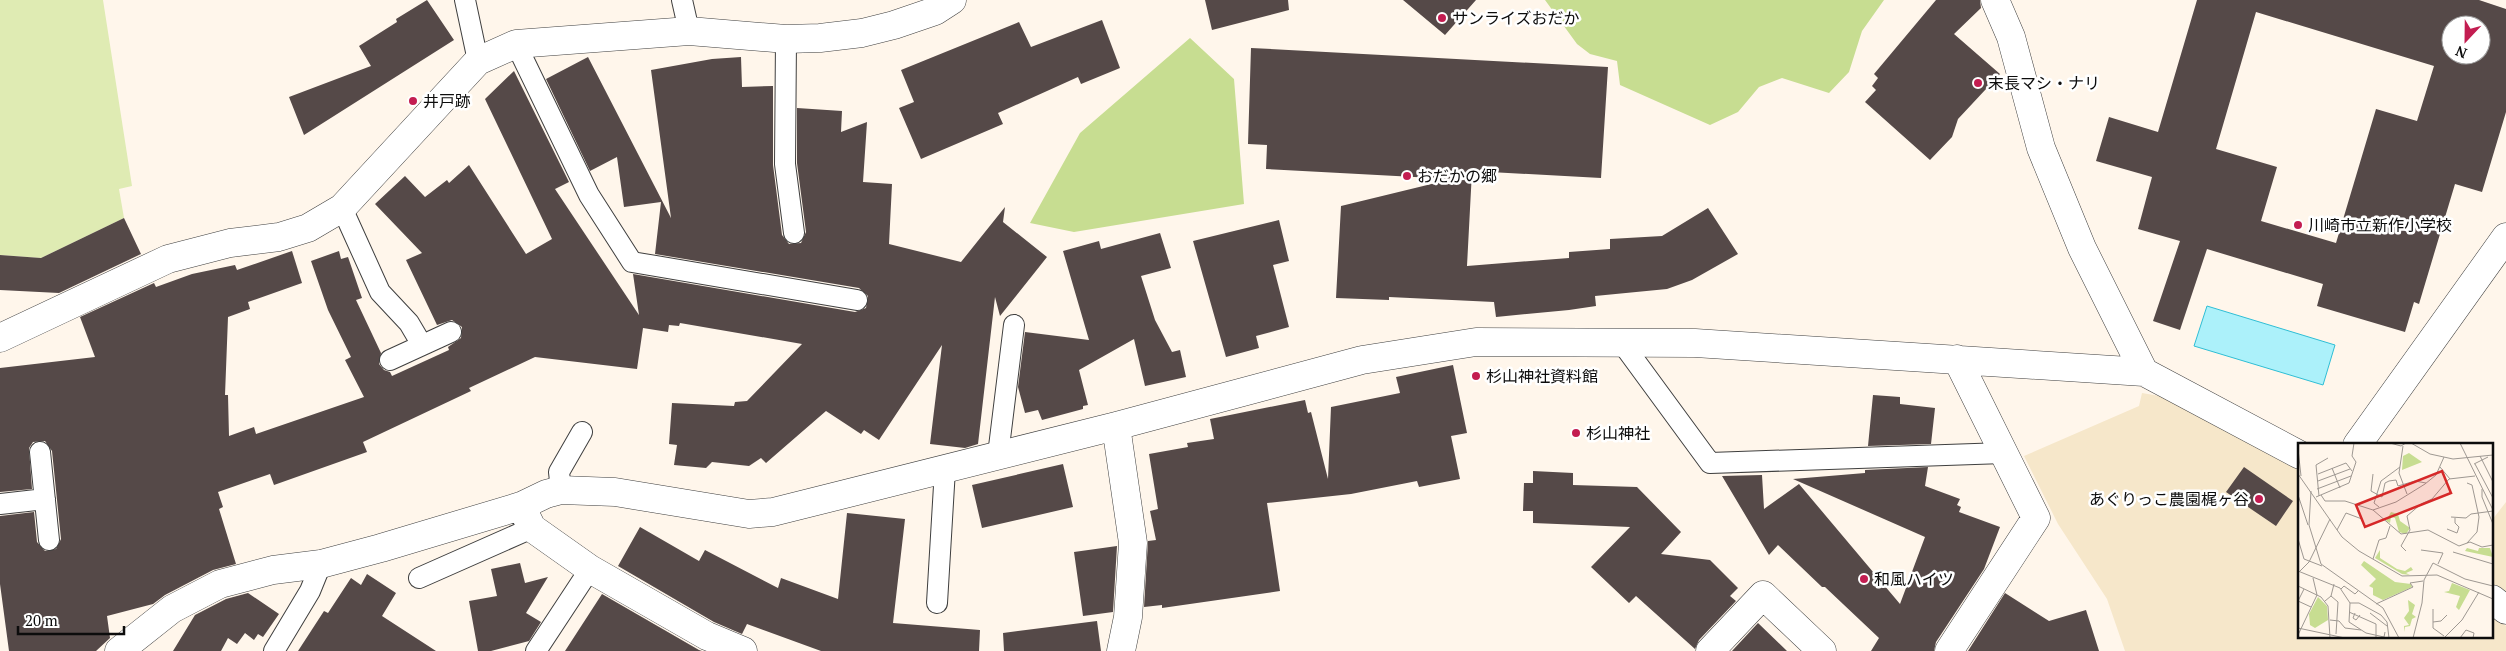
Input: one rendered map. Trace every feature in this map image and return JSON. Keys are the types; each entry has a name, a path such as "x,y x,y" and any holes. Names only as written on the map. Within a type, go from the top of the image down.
{"street":[{"path":"0,338 168,259 230,243 279,238 308,228 342,208 478,61 516,44 690,31 786,39 820,38 862,33 935,10 952,0"},
{"path":"1995,0 2011,37 2041,148 2082,248 2144,372"},
{"path":"2359,443 2505,243"},
{"path":"120,651 172,608 220,584 273,570 321,564 527,517 546,494 561,490 615,492 749,514 773,512 1116,426 1362,360 1476,342 1695,343 2144,372 2298,455"},
{"path":"1949,651 2036,518 1957,359"},
{"path":"1116,426 1134,542 1128,617 1121,651"},
{"path":"527,517 590,569 704,644 743,651"},
{"path":"1710,651 1763,595 1822,651"},
{"path":"2494,601 2506,610"}],"lane":[{"path":"465,0 478,61"},
{"path":"682,0 690,31"},
{"path":"786,39 785,164 794,233"},
{"path":"516,44 589,195 632,262 857,300"},
{"path":"342,208 380,292 409,323 422,345"},
{"path":"998,456 1014,325"},
{"path":"390,360 451,332"},
{"path":"1622,343 1710,463 2004,453"},
{"path":"561,490 559,472 582,432"},
{"path":"40,452 49,540"},
{"path":"937,603 944,469"},
{"path":"0,504 45,499"},
{"path":"419,578 527,517"},
{"path":"274,651 310,592 321,564"},
{"path":"536,651 590,569"}],"shaded area":[{"path":"2142,393 2165,397 2298,467 2298,638 2494,638 2494,617 2506,626 2506,651 2125,651 2107,599 2058,524 2024,456 2139,406"},
{"path":"2506,502 2506,600 2494,591 2494,517"}],"green space":[{"path":"0,0 103,0 132,186 119,189 124,218 41,258 0,255"},
{"path":"1545,0 1884,0 1862,31 1849,72 1829,93 1782,78 1759,87 1738,112 1710,125 1620,85 1617,61 1590,54 1577,44"},
{"path":"1190,38 1234,79 1244,204 1074,232 1030,223 1080,133"}],"water":[{"path":"2207,306 2335,345 2323,385 2194,346"}],"building":[{"path":"427,0 454,40 304,135 289,97 371,66 359,46 397,22 396,19"},
{"path":"1205,0 1288,0 1289,10 1212,30"},
{"name":"サンライズおだか","path":"1403,0 1476,0 1445,35"},
{"path":"1936,0 1980,0 1981,8 1954,34 2000,74 1958,119 1952,137 1930,160 1865,102 1876,90 1872,86 1878,78 1874,74"},
{"path":"2197,0 2479,0 2506,9 2506,112 2482,192 2455,184 2419,304 2414,302 2405,332 2317,306 2323,284 2207,249 2180,330 2153,321 2180,241 2138,229 2152,177 2096,161 2109,117 2158,132","holes":["2256,12 2434,66 2417,121 2376,109 2336,243 2261,221 2277,167 2216,149"]},
{"path":"1102,20 1120,68 1081,84 1078,77 998,113 1003,124 921,159 899,108 914,102 901,70 1019,22 1031,47"},
{"name":"おだかの郷","path":"1251,48 1608,67 1601,178 1472,171 1467,266 1569,258 1569,252 1610,249 1610,239 1662,236 1708,208 1738,254 1692,280 1667,289 1595,296 1596,306 1569,310 1496,317 1494,302 1389,297 1389,300 1336,298 1341,206 1452,179 1266,169 1267,145 1248,144"},
{"path":"588,57 671,218 651,70 712,59 741,57 742,87 773,86 773,165 782,235 789,244 801,243 806,232 797,163 797,108 842,111 841,132 867,122 863,182 892,184 889,244 961,262 1005,207 1003,222 1047,257 1000,316 995,297 978,444 965,448 930,444 942,345 879,440 864,430 861,434 826,411 766,463 761,458 749,466 712,462 706,468 674,465 677,445 669,444 672,403 734,406 735,402 747,401 802,344 680,323 679,326 669,325 668,332 643,328 637,369 535,357 469,388 471,391 363,442 367,452 274,485 270,474 218,492 223,507 219,509 236,564 213,570 165,595 153,604 107,616 110,638 96,651 9,651 0,584 0,516 34,512 37,542 45,551 56,549 61,539 52,451 45,441 33,442 29,448 32,489 0,492 0,368 95,357 80,317 154,283 156,287 192,274 235,265 237,270 292,251 302,283 248,302 250,309 228,317 225,395 228,395 229,436 254,427 256,434 364,397 345,360 351,357 328,310 311,261 339,251 341,259 348,257 362,298 356,300 381,353 379,364 384,370 390,372 392,376 449,350 448,347 461,338 462,327 452,320 437,325 406,260 422,253 375,204 405,176 425,197 447,180 449,183 469,165 526,254 552,239 485,99 514,71 569,182 555,189 639,315 633,274 855,312 866,308 868,296 859,288 655,254 661,202 624,207 617,157 590,171 546,79"},
{"path":"124,218 141,254 59,293 0,290 0,255 41,258"},
{"path":"1279,220 1289,261 1273,265 1289,327 1256,336 1259,348 1226,357 1193,241"},
{"path":"1160,233 1171,268 1141,276 1155,320 1172,352 1180,350 1186,377 1145,386 1134,339 1079,370 1088,405 1083,406 1083,409 1042,420 1038,410 1025,413 1018,387 1025,332 1089,340 1063,251 1099,241 1101,249"},
{"path":"1453,365 1467,433 1451,436 1460,479 1419,487 1417,481 1351,494 1267,503 1280,591 1162,608 1162,605 1144,607 1148,541 1156,540 1150,511 1158,509 1149,454 1188,447 1187,443 1214,439 1210,419 1305,400 1308,413 1311,412 1328,479 1331,407 1400,393 1396,377"},
{"path":"1873,395 1900,397 1900,404 1935,408 1931,444 1868,446"},
{"path":"1063,464 1073,507 982,528 972,485"},
{"path":"1928,467 1925,486 1960,499 1957,505 1961,507 1959,512 2000,527 1984,569 1936,642 1934,651 1871,651 1879,638 1825,587 1822,587 1778,545 1769,555 1722,476 1762,475 1764,509 1799,484 1900,604 1925,537 1793,479 1865,473 1865,470"},
{"path":"2244,467 2293,501 2276,526 2226,492"},
{"path":"1533,471 1573,473 1573,485 1637,487 1681,532 1661,554 1710,560 1738,588 1730,596 1736,601 1699,640 1695,649 1636,596 1629,603 1591,567 1630,527 1533,523 1533,511 1523,511 1524,483 1533,483"},
{"path":"847,513 905,519 893,623 980,630 979,651 821,651 747,624 742,634 714,622 618,566 640,527 699,561 705,550 778,588 781,578 838,599"},
{"path":"1117,546 1113,612 1083,616 1074,552"},
{"path":"520,563 525,583 548,577 526,613 541,622 529,641 491,651 478,651 469,601 497,596 491,569"},
{"path":"367,574 396,593 382,616 436,651 298,651 324,611 328,613 351,578 361,585"},
{"path":"248,593 279,614 263,637 258,634 254,640 245,633 237,644 228,638 221,651 173,651 195,615 226,599"},
{"path":"2005,593 2049,621 2086,610 2099,651 1968,651"},
{"path":"602,594 699,650 702,651 565,651"},
{"path":"1097,621 1101,651 1004,651 1003,633"},
{"path":"1758,623 1787,651 1732,651"}],"place":[{"name":"サンライズおだか","path":"1442,18"},
{"name":"末長マシ・ナリ","path":"1978,83"},
{"name":"井戸跡","path":"413,101"},
{"name":"おだかの郷","path":"1407,176"},
{"name":"川崎市立新作小学校","path":"2298,225"},
{"name":"杉山神社資料館","path":"1476,376"},
{"name":"杉山神社","path":"1576,433"},
{"name":"あぐりっこ農園梶ヶ谷","path":"2259,499"},
{"name":"和風ハイツ","path":"1864,579"}]}
